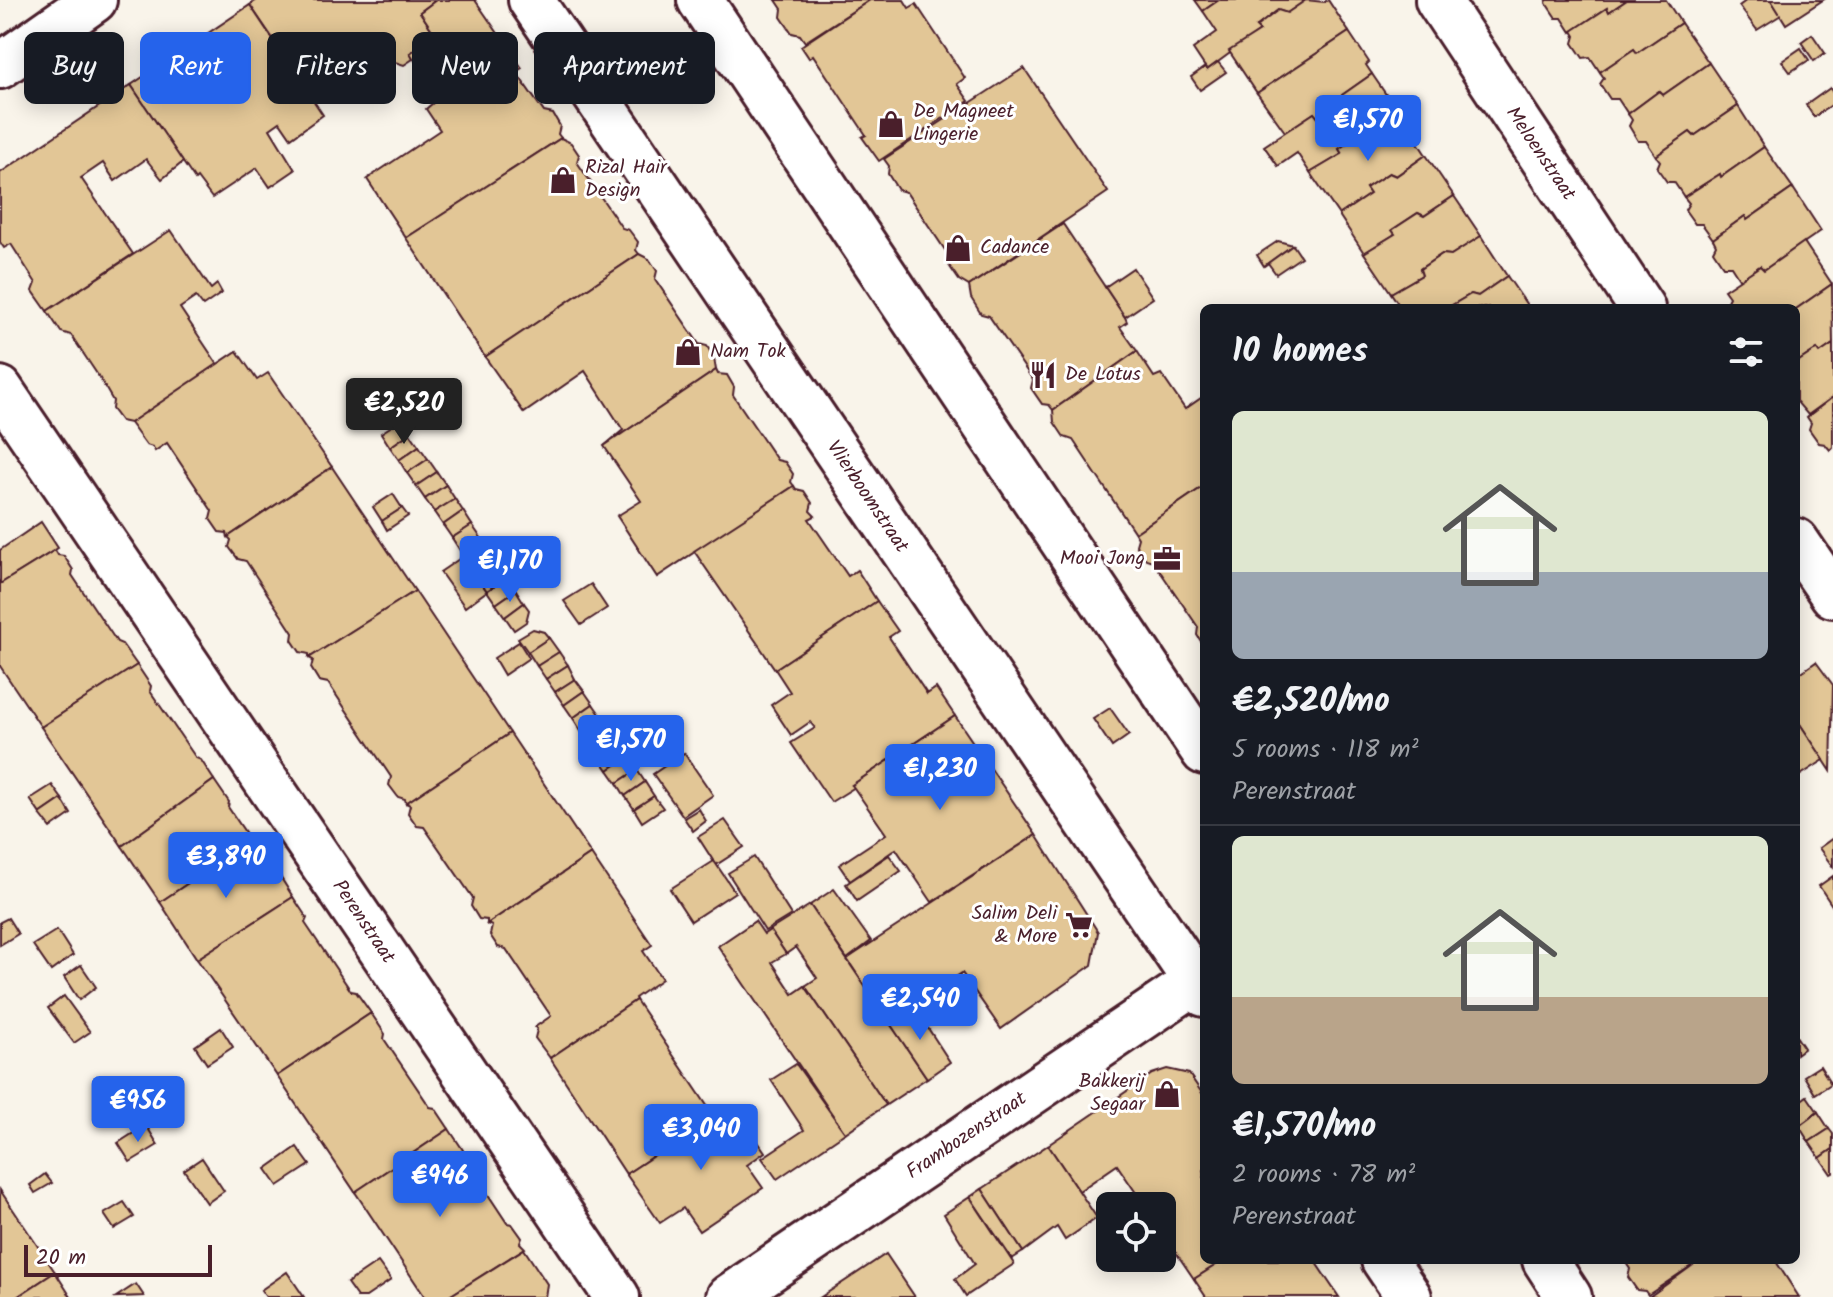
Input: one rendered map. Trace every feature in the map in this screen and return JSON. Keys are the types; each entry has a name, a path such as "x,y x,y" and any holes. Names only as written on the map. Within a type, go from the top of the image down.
{"street":[{"path":"0,66 94,0"},
{"name":"Vlierboomstraat","path":"531,0 1200,983"},
{"path":"700,0 1200,746"},
{"name":"Meloenstraat","path":"1438,0 1639,304"},
{"name":"Perenstraat","path":"0,389 617,1297"},
{"name":"Frambozenstraat","path":"729,1297 1200,985"},
{"path":"1387,1264 1409,1297"},
{"path":"1548,1264 1569,1297"}],"building":[{"path":"257,0 436,0 420,12 433,32 412,32 412,60 404,65 396,62 396,32 268,32 250,5"},
{"path":"436,0 475,0 497,32 433,32 420,12"},
{"path":"776,0 870,0 805,42 800,35 792,33 781,17 782,9"},
{"path":"870,0 904,0 909,8 916,4 965,78 957,84 969,101 879,161 862,137 866,135 813,55 809,58 801,46"},
{"path":"1195,0 1219,0 1203,11"},
{"path":"1219,0 1306,0 1287,13 1278,10 1256,27 1260,31 1207,70 1193,49 1217,32 1203,11"},
{"path":"1306,0 1328,0 1349,32 1257,93 1229,51 1260,31 1256,27 1278,10 1287,13"},
{"path":"1547,0 1627,0 1609,12 1607,8 1571,32 1562,18 1556,18"},
{"path":"1627,0 1666,0 1681,23 1637,53 1634,49 1600,72 1590,57 1583,58 1573,43 1575,36 1572,31 1607,8 1609,12"},
{"path":"1747,0 1771,0 1781,15 1757,30 1739,6"},
{"path":"1771,0 1823,0 1786,24"},
{"path":"250,5 268,32 267,104 316,104 323,115 291,138 280,122 270,129 295,170 270,187 257,168 212,198 197,178 195,180 144,104 251,104 251,32 210,32"},
{"path":"1681,23 1709,63 1663,95 1659,91 1628,114 1618,99 1610,99 1600,84 1604,78 1600,72 1634,49 1637,53"},
{"path":"1349,32 1369,62 1366,65 1372,74 1342,95 1341,103 1318,118 1314,113 1285,132 1257,93"},
{"path":"1812,34 1825,53 1814,61 1801,42"},
{"path":"1801,48 1809,60 1790,72 1782,61"},
{"path":"1218,62 1226,72 1200,90 1191,77"},
{"path":"1709,63 1738,106 1694,136 1690,132 1656,156 1646,141 1638,141 1629,126 1632,120 1628,114 1659,91 1663,95"},
{"path":"1024,68 1108,192 969,286 959,280 948,264 949,256 906,192 898,190 888,174 889,166 884,159"},
{"path":"1372,74 1400,115 1369,135 1361,133 1339,149 1342,154 1310,173 1297,153 1278,166 1264,146 1314,113 1318,118 1341,103 1342,95"},
{"path":"518,75 534,98 534,104 538,104 544,112 553,114 560,126 558,134 561,138 406,238 367,179 440,130 426,109 432,104 518,104"},
{"path":"140,79 140,98 131,85"},
{"path":"131,85 140,98 140,104 144,104 183,162 162,179 146,159 115,181 103,163 81,178 133,254 47,311 33,291 36,283 11,244 4,248 0,242 0,173 103,104 124,104 124,90"},
{"path":"1830,88 1833,104 1814,117 1806,105"},
{"path":"1738,106 1764,147 1721,177 1720,174 1684,197 1674,182 1667,182 1657,168 1660,161 1656,156 1690,132 1694,136"},
{"path":"1400,115 1426,155 1396,176 1389,173 1366,188 1370,194 1339,215 1310,173 1342,154 1339,149 1361,133 1369,135"},
{"path":"561,138 571,143 579,155 577,162 622,228 629,230 638,242 636,250 639,254 485,357 406,238"},
{"path":"1764,147 1793,188 1713,239 1702,224 1695,224 1685,210 1689,203 1684,197 1720,174 1721,177"},
{"path":"1426,155 1454,196 1424,216 1418,213 1392,230 1395,234 1364,253 1339,215 1370,194 1366,188 1389,173 1396,176"},
{"path":"1793,188 1821,231 1764,270 1760,266 1740,280 1731,266 1723,266 1713,251 1716,245 1713,239"},
{"path":"1454,196 1481,236 1451,255 1442,254 1420,269 1422,275 1391,293 1364,253 1395,234 1392,230 1418,213 1424,216"},
{"path":"1063,224 1125,317 1127,322 1120,327 1137,351 1053,410 1049,405 1042,404 1031,388 1033,380 989,316 981,314 971,298 969,286"},
{"path":"171,230 211,289 217,284 222,293 203,306 196,297 180,308 218,365 130,423 121,421 112,409 113,401 71,335 61,332 47,311"},
{"path":"1481,236 1507,276 1478,296 1471,294 1454,304 1398,304 1391,293 1422,275 1420,269 1442,254 1451,255"},
{"path":"1278,241 1293,245 1264,266 1257,255"},
{"path":"1804,242 1832,284 1800,306 1726,304 1729,297 1724,290 1760,266 1764,270"},
{"path":"1293,245 1301,257 1276,274 1268,263"},
{"path":"639,254 649,259 657,271 655,279 699,344 707,346 716,370 604,446 623,430 585,371 524,413 485,357"},
{"path":"1133,268 1153,298 1125,317 1105,287"},
{"path":"1507,276 1526,304 1454,304 1471,294 1478,296"},
{"path":"1832,284 1833,344 1820,353 1817,349 1800,360 1800,306"},
{"path":"1833,344 1833,397 1808,415 1800,406 1800,360 1817,349 1820,353"},
{"path":"237,351 257,380 268,373 332,467 228,537 227,533 219,532 210,519 212,511 167,443 155,451 146,445 130,423"},
{"path":"1137,351 1154,377 1161,374 1185,409 1200,399 1200,489 1135,533 1073,440 1064,437 1054,422 1053,410"},
{"path":"716,370 718,374 727,375 734,387 733,395 777,460 785,462 793,474 791,482 794,486 657,577 617,516 641,501 604,446"},
{"path":"1833,397 1833,447 1830,450 1819,443 1809,429 1811,423 1807,417"},
{"path":"401,420 410,433 390,447 381,433"},
{"path":"410,433 419,446 399,460 390,447"},
{"path":"419,446 428,459 407,473 399,460"},
{"path":"428,459 437,472 416,486 407,473"},
{"path":"332,467 415,591 309,658 309,654 300,652 292,640 293,633 246,561 238,559 229,547 231,540 228,537"},
{"path":"437,472 446,485 425,499 416,486"},
{"path":"446,485 455,499 434,512 425,499"},
{"path":"794,486 804,491 812,503 810,511 815,516 809,519 848,576 857,570 877,601 775,669 694,551"},
{"path":"1200,489 1200,640 1198,627 1153,561 1146,559 1136,545 1138,538 1135,533"},
{"path":"393,494 402,508 382,521 373,507"},
{"path":"455,499 463,511 443,525 434,512"},
{"path":"402,508 408,516 387,530 382,521"},
{"path":"463,511 472,525 452,538 443,525"},
{"path":"41,522 58,548 0,584 0,550"},
{"path":"472,525 481,538 461,552 452,538"},
{"path":"481,538 489,551 469,564 461,552"},
{"path":"55,550 58,555 64,556 73,570 72,575 117,642 122,644 137,665 41,727 0,666 0,584"},
{"path":"489,551 498,564 478,578 469,564"},
{"path":"462,557 487,591 465,607 440,572"},
{"path":"498,564 507,577 487,591 478,578"},
{"path":"507,577 516,590 496,604 487,591"},
{"path":"591,584 607,608 581,625 564,601"},
{"path":"516,590 524,603 505,617 496,604"},
{"path":"415,591 510,733 406,803 389,785 391,777 328,683 319,681 311,668 313,660 309,658"},
{"path":"877,601 898,631 889,637 927,694 936,688 955,716 831,802 791,743 815,728 810,722 791,735 771,705 790,692 775,669"},
{"path":"524,603 529,610 526,622 514,630 505,617"},
{"path":"533,629 544,632 549,638 528,652 518,638"},
{"path":"549,638 559,652 537,666 528,652"},
{"path":"519,642 529,658 504,675 494,658"},
{"path":"559,652 568,665 546,679 537,666"},
{"path":"1816,662 1833,685 1831,771 1800,724 1800,673"},
{"path":"137,665 151,686 150,691 214,780 122,846 41,727"},
{"path":"568,665 575,679 555,692 546,679"},
{"path":"575,679 584,691 564,705 555,692"},
{"path":"584,691 593,704 573,718 564,705"},
{"path":"593,704 602,717 581,731 573,718"},
{"path":"1110,708 1129,735 1112,747 1093,719"},
{"path":"955,716 1036,835 932,902 896,849 850,881 839,865 886,834 852,785"},
{"path":"602,717 611,730 590,744 581,731"},
{"path":"1800,724 1824,760 1800,775"},
{"path":"611,730 620,743 599,757 590,744"},
{"path":"510,733 591,854 487,924 487,920 479,919 471,906 473,898 424,827 417,826 408,813 410,805 406,803"},
{"path":"620,743 629,756 608,770 599,757"},
{"path":"684,753 713,795 683,816 653,774"},
{"path":"629,756 637,770 617,783 608,770"},
{"path":"637,770 645,782 625,796 617,783"},
{"path":"214,780 251,841 160,902 122,846"},
{"path":"645,782 654,796 634,809 625,796"},
{"path":"52,785 62,799 40,814 30,799"},
{"path":"654,796 663,808 642,822 634,809"},
{"path":"62,799 71,814 51,828 40,814"},
{"path":"699,809 706,821 693,831 684,818"},
{"path":"725,820 744,847 716,865 698,837"},
{"path":"1036,835 1098,932 1092,965 1001,1029 962,973 889,1022 847,959"},
{"path":"1833,838 1833,867 1819,848"},
{"path":"251,841 293,897 197,959 160,902"},
{"path":"591,854 652,945 643,951 662,979 550,1058 535,1038 535,1027 551,1016 506,949 498,947 490,935 492,926 487,924"},
{"path":"889,855 901,871 857,901 846,884"},
{"path":"754,857 791,915 765,931 728,873"},
{"path":"714,861 735,892 691,921 670,889"},
{"path":"1833,876 1833,907 1819,886"},
{"path":"834,889 871,941 847,959 810,905"},
{"path":"293,897 307,918 305,923 351,991 356,992 371,1013 277,1076 197,959"},
{"path":"810,905 927,1078 886,1105 805,986 817,978 796,947 786,954 770,930"},
{"path":"8,918 18,934 0,945 0,922"},
{"path":"755,921 764,934 770,930 786,954 772,962 793,994 805,986 886,1105 845,1133 718,946"},
{"path":"57,930 73,955 51,971 33,945"},
{"path":"81,965 96,987 79,1000 64,977"},
{"path":"64,996 90,1032 74,1043 48,1008"},
{"path":"636,1000 714,1116 626,1174 550,1058"},
{"path":"913,1005 950,1062 927,1078 889,1022"},
{"path":"371,1013 385,1034 384,1039 430,1107 435,1108 449,1129 355,1192 277,1076"},
{"path":"221,1028 233,1047 207,1064 195,1046"},
{"path":"796,1064 845,1133 777,1179 762,1158 804,1130 771,1080"},
{"path":"1820,1066 1831,1084 1815,1094 1804,1076"},
{"path":"1167,1069 1189,1074 1200,1090 1200,1264 1218,1264 1194,1279 1176,1253 1176,1192 1135,1192 1117,1165 1079,1191 1048,1145 1152,1074"},
{"path":"158,1081 172,1103 152,1116 138,1094"},
{"path":"1807,1096 1818,1112 1800,1125 1800,1101"},
{"path":"737,1111 765,1152 747,1165 763,1188 699,1231 683,1208 660,1223 626,1174 714,1116 718,1122"},
{"path":"1818,1112 1829,1129 1809,1142 1800,1125"},
{"path":"146,1125 158,1145 130,1162 118,1143"},
{"path":"449,1129 463,1150 462,1155 507,1223 512,1224 522,1238 520,1243 525,1248 448,1297 425,1297 355,1192"},
{"path":"1829,1129 1833,1134 1833,1149 1820,1158 1809,1142"},
{"path":"1048,1145 1096,1219 1065,1240 1057,1227 1023,1252 982,1189"},
{"path":"297,1147 310,1165 278,1186 266,1169"},
{"path":"1833,1149 1833,1173 1831,1174 1820,1158"},
{"path":"202,1158 224,1191 207,1203 184,1170"},
{"path":"45,1174 52,1183 35,1193 30,1185"},
{"path":"982,1189 1023,1252 1012,1259 970,1197"},
{"path":"0,1190 55,1272 17,1297 0,1297"},
{"path":"970,1197 1014,1264 966,1296 955,1279 975,1264 944,1214"},
{"path":"124,1202 134,1217 114,1229 104,1214"},
{"path":"524,1249 547,1284 545,1297 448,1297"},
{"path":"886,1254 915,1297 821,1297"},
{"path":"378,1262 391,1280 366,1297 357,1297 347,1283"},
{"path":"1218,1264 1317,1264 1339,1297 1206,1297 1194,1279"},
{"path":"1627,1264 1694,1264 1648,1295 1645,1291 1637,1290 1628,1277 1630,1269"},
{"path":"1694,1264 1778,1264 1799,1297 1649,1297"},
{"path":"55,1272 71,1297 17,1297"},
{"path":"287,1272 304,1297 266,1297 261,1290"},
{"path":"136,1284 144,1296 116,1297"}],"place":[{"name":"De Magneet Lingerie","path":"891,124"},
{"name":"Rizal Hair Design","path":"563,180"},
{"name":"Cadance","path":"958,248"},
{"name":"Nam Tok","path":"688,352"},
{"name":"De Lotus","path":"1043,375"},
{"name":"Mooi Jong","path":"1167,559"},
{"name":"Salim Deli & More","path":"1079,925"},
{"name":"Bakkerij Segaar","path":"1167,1094"}]}
